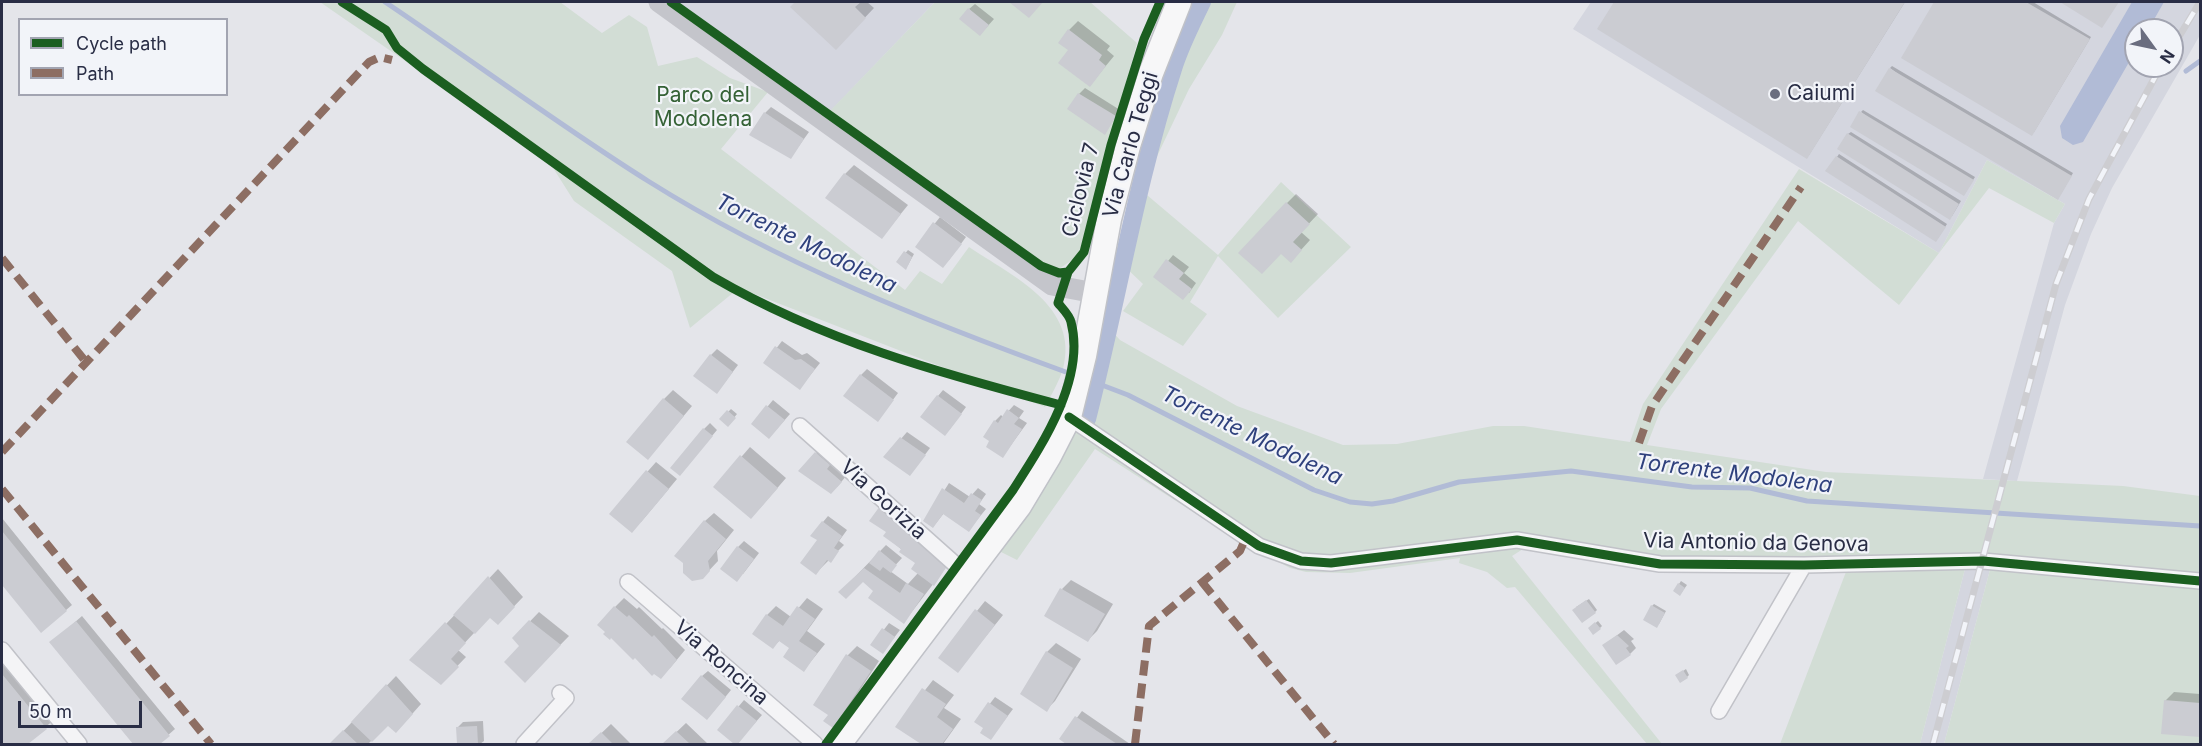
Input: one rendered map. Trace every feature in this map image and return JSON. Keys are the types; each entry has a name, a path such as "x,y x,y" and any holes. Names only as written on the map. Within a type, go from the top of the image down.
{"main road":[{"name":"Via Carlo Teggi","path":"1095,293 1109,219 1128,146 1151,73 1179,2"},
{"path":"839,744 1019,506 1049,456 1071,410 1084,356 1095,293"}],"street":[{"path":"658,2 1052,285 1095,293"},
{"name":"Via Antonio da Genova","path":"1071,410 1259,546 1301,561 1331,563 1517,540 1660,564 1804,565 1983,561 2200,581"},
{"name":"Via Gorizia","path":"800,426 966,574"},
{"path":"1719,711 1804,565"},
{"name":"Via Roncina","path":"628,582 815,744"},
{"path":"2,650 79,744"},
{"path":"524,744 566,698 560,693"}],"shaded area":[{"path":"653,2 935,2 822,120"},
{"path":"1591,2 2200,2 2200,35 2184,63 2184,18 2124,18 2124,78 2175,78 2112,188 2091,234 2065,305 2017,481 1983,479 2054,223 2065,204 1987,160 1939,253 1573,29"},
{"path":"1967,561 1992,562 1944,744 1920,744"}],"green space":[{"name":"Parco del Modolena","path":"320,2 560,2 602,33 629,15 647,27 658,66 697,57 730,78 768,92 721,149 905,290 920,271 942,284 969,247 1022,282 1052,310 1062,327 1066,347 1063,369 1045,407 739,288 690,328 672,271 574,201 548,160"},
{"path":"935,2 1090,2 1137,43 1079,255 1059,269 1043,264 829,112"},
{"path":"1192,2 1237,2 1222,35 1189,89 1141,190 1218,255 1281,182 1351,247 1278,318 1218,256 1190,302 1207,314 1183,346 1123,311 1143,284 1124,266 1110,329 1120,340 1237,406 1343,445 1397,444 1493,426 1524,426 1630,442 1643,404 1799,169 1939,253 1899,305 1798,221 1661,409 1647,445 1826,472 2123,486 2200,496 2200,744 1944,744 1992,562 1967,561 1920,744 1780,744 1849,564 1660,564 1534,542 1512,556 1662,744 1647,744 1515,587 1507,588 1487,572 1459,563 1460,558 1350,573 1306,572 1290,568 1243,544 1095,449 1017,560 997,550 1100,329 1185,18"},
{"path":"1987,160 2065,204 2054,223 1989,188 1939,253"}],"water":[{"path":"2132,2 2164,2 2155,18 2124,18 2124,71 2083,142 2073,145 2062,138 2060,126"}],"building":[{"path":"795,2 861,2 855,7 866,18 836,50 790,7"},
{"path":"1009,2 1043,2 1029,18"},
{"name":"Caiumi","path":"1614,2 1905,2 1807,159 1597,29"},
{"path":"1934,2 2026,2 2090,39 2032,136 1901,58"},
{"path":"2060,2 2119,2 2102,28"},
{"path":"968,8 989,25 980,36 959,19"},
{"path":"1068,29 1102,55 1099,60 1106,66 1090,87 1058,63 1068,50 1058,43"},
{"path":"1889,68 2072,176 2058,200 1875,91"},
{"path":"1078,93 1116,116 1105,135 1067,109"},
{"path":"1859,111 1974,180 1964,196 1850,127"},
{"path":"764,112 804,139 791,159 749,135"},
{"path":"1847,133 1959,204 1950,220 1837,149"},
{"path":"1836,156 1946,227 1936,242 1825,171"},
{"path":"844,173 901,214 882,239 825,198"},
{"path":"1286,202 1310,224 1293,242 1302,250 1291,263 1281,254 1262,274 1238,253"},
{"path":"933,222 962,244 943,268 915,247"},
{"path":"904,251 912,257 906,270 896,262"},
{"path":"1166,259 1184,273 1179,279 1192,289 1183,300 1153,277"},
{"path":"775,346 795,360 801,359 815,369 800,390 763,363"},
{"path":"710,354 733,372 717,394 693,376"},
{"path":"860,374 894,400 878,422 843,396"},
{"path":"937,395 962,414 945,436 920,417"},
{"path":"663,398 684,416 648,460 626,442"},
{"path":"766,405 785,420 769,439 751,424"},
{"path":"1007,409 1019,418 1014,424 1022,429 1003,458 986,447 989,441 983,437 994,420 998,423"},
{"path":"727,410 736,418 728,427 719,419"},
{"path":"703,428 713,436 680,476 670,468"},
{"path":"900,437 926,455 910,476 883,457"},
{"path":"815,452 830,465 827,469 842,482 831,494 798,471"},
{"path":"740,455 778,488 751,519 713,487"},
{"path":"646,470 669,489 632,533 609,514"},
{"path":"942,488 964,503 971,493 982,500 975,511 981,515 969,532 943,514 933,528 923,521"},
{"path":"880,506 912,532 910,536 949,563 934,586 911,569 915,563 899,552 901,549 883,536 886,532 869,521"},
{"path":"704,520 726,539 708,561 710,571 703,579 692,581 683,573 683,563 674,556"},
{"path":"822,521 842,536 834,548 839,551 831,563 827,560 816,575 800,563 817,540 810,536"},
{"path":"2,531 67,611 41,633 2,585"},
{"path":"737,546 754,559 737,582 720,569"},
{"path":"879,550 897,565 891,573 883,567 880,571 869,563"},
{"path":"864,568 900,593 906,583 924,594 904,624 868,598 873,591 863,582 846,599 838,592"},
{"path":"488,576 515,607 498,625 490,618 475,634 453,615"},
{"path":"1678,583 1685,588 1680,596 1673,591"},
{"path":"1060,588 1105,614 1088,642 1044,616"},
{"path":"1586,600 1596,613 1582,623 1572,610"},
{"path":"1651,605 1665,613 1657,628 1643,620"},
{"path":"614,606 627,617 629,615 652,637 654,635 677,660 661,679 654,674 652,676 635,658 633,660 611,638 610,640 603,634 605,632 597,625"},
{"path":"797,606 815,619 799,641 817,653 804,672 783,657 789,648 779,641 773,649 752,634 766,614 783,626"},
{"path":"975,609 995,625 958,673 938,658"},
{"path":"529,620 561,645 525,683 504,662 519,646 512,638"},
{"path":"76,621 170,736 160,744 133,744 49,642"},
{"path":"445,622 466,643 451,659 459,667 441,685 409,660"},
{"path":"1595,622 1601,629 1593,635 1588,628"},
{"path":"882,628 895,637 883,654 870,645"},
{"path":"1617,635 1629,646 1626,648 1631,655 1616,665 1602,645"},
{"path":"1046,651 1073,668 1047,712 1020,694"},
{"path":"846,654 871,671 833,728 823,721 828,715 813,705"},
{"path":"1683,670 1688,678 1680,683 1675,675"},
{"path":"2,674 47,729 28,744 2,744"},
{"path":"701,675 726,697 707,720 681,699"},
{"path":"386,684 413,714 396,733 388,726 372,742 351,722"},
{"path":"922,688 946,704 937,717 953,729 942,744 921,744 895,727"},
{"path":"2164,700 2200,703 2200,737 2161,734"},
{"path":"988,702 1008,716 991,740 980,733 983,728 974,722"},
{"path":"737,705 757,721 738,744 734,744 717,730"},
{"path":"1075,716 1117,744 1066,744 1059,739"},
{"path":"477,726 478,744 457,744 456,727"},
{"path":"343,730 358,744 329,744"},
{"path":"676,731 690,744 662,744"},
{"path":"601,732 613,744 588,744"}],"waterway":[{"name":"Torrente Modolena","path":"385,2 615,160 698,211 802,265 856,289 964,334 1074,375"},
{"path":"1087,419 1148,155 1173,69 1202,2"},
{"path":"2186,71 2200,61"},
{"name":"Torrente Modolena","path":"1086,379 1128,395 1314,490 1350,502 1372,504 1393,501 1459,482 1571,471 1692,487 1750,488 1807,501 2200,526"}],"railway":[{"path":"2184,28 2200,2"},
{"path":"1933,744 2056,284 2089,199 2155,78"}],"marked path":[{"path":"2,452 369,62 380,57 392,60"},
{"path":"1639,443 1652,406 1801,187"},
{"path":"2,258 86,362"},
{"path":"2,489 211,744"},
{"path":"1135,744 1149,626 1240,551 1243,544"},
{"path":"1202,582 1334,744"}],"cycle path":[{"path":"342,2 386,30 397,48 423,69 713,277 797,320 882,353 1061,405"},
{"path":"671,2 1041,266 1059,273 1068,272"},
{"name":"Ciclovia 7","path":"826,744 1013,490 1048,432 1058,410 1067,388 1074,344 1070,320 1058,303 1068,272 1084,252 1111,145 1144,39 1160,2"},
{"path":"1069,417 1259,546 1301,561 1331,563 1517,540 1660,564 1804,565 1983,561 2200,581"}],"place":[{"name":"Caiumi","path":"1775,94"}]}
